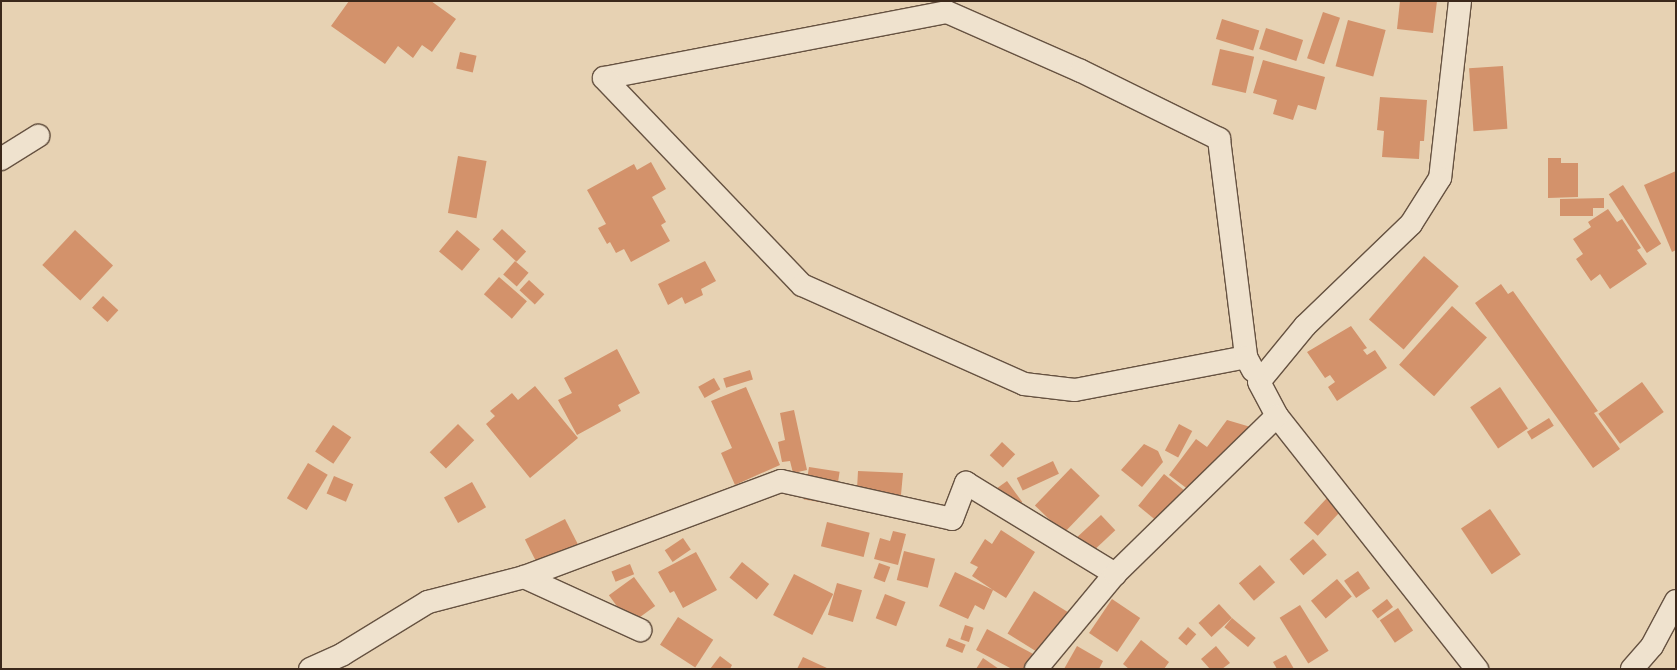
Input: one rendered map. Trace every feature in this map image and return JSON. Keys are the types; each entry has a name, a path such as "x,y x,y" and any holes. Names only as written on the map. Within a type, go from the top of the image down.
{"street":[{"path":"1259,382 1305,326 1412,224 1440,178 1460,1"},
{"path":"1246,357 1075,390 1024,384 802,285 604,78 947,12 1081,71 1219,139 1246,357 1277,416 1467,666"},
{"path":"1,159 38,136"},
{"path":"1036,669 1115,574 1277,416"},
{"path":"310,669 343,654 428,602 524,577 781,481 952,519 966,483 1115,574"},
{"path":"524,577 640,630"},
{"path":"1632,669 1652,646 1676,601"}],"building":[{"path":"349,1 431,1 456,19 432,52 422,45 413,58 398,46 385,64 331,26"},
{"path":"1400,1 1437,1 1433,33 1397,29"},
{"path":"1323,12 1340,18 1324,64 1307,58"},
{"path":"1222,19 1259,30 1253,50 1216,39"},
{"path":"1348,20 1386,30 1373,76 1336,66"},
{"path":"1266,28 1303,40 1296,61 1259,49"},
{"path":"1220,49 1254,57 1246,93 1212,85"},
{"path":"460,52 477,56 473,72 456,69"},
{"path":"1263,60 1325,77 1316,110 1298,105 1293,120 1273,114 1277,100 1253,93"},
{"path":"1503,66 1507,129 1473,131 1469,68"},
{"path":"1380,97 1427,100 1424,141 1420,141 1419,159 1382,157 1384,131 1377,130"},
{"path":"458,156 487,161 476,218 448,213"},
{"path":"1548,158 1561,158 1561,163 1578,163 1578,197 1548,198"},
{"path":"651,162 666,189 652,197 666,222 661,225 670,241 631,262 624,249 616,253 610,242 607,244 598,228 606,224 587,190 634,164 637,170"},
{"path":"1676,171 1676,250 1672,252 1644,185"},
{"path":"1623,185 1661,244 1647,253 1609,194"},
{"path":"1604,198 1604,208 1593,208 1593,216 1560,216 1560,199"},
{"path":"1608,209 1617,222 1622,219 1641,248 1637,250 1647,264 1610,289 1600,274 1591,281 1576,259 1583,254 1573,239 1591,227 1588,222"},
{"path":"502,229 526,252 517,262 492,239"},
{"path":"75,230 113,265 80,301 42,265"},
{"path":"457,230 480,249 462,271 439,251"},
{"path":"1424,256 1459,286 1404,350 1369,319"},
{"path":"515,261 529,273 517,286 503,275"},
{"path":"705,261 716,281 701,289 703,295 685,304 682,297 668,305 658,284"},
{"path":"499,277 527,301 512,319 484,294"},
{"path":"529,280 544,294 535,305 519,290"},
{"path":"1501,284 1508,294 1513,291 1598,411 1594,413 1620,449 1593,468 1475,303"},
{"path":"103,296 118,310 107,322 92,308"},
{"path":"1452,306 1487,337 1434,396 1399,365"},
{"path":"1351,326 1367,348 1363,350 1367,355 1375,350 1387,368 1337,401 1328,387 1335,382 1330,375 1325,378 1307,352"},
{"path":"617,349 640,393 618,405 621,411 577,435 558,400 572,393 564,378"},
{"path":"750,370 753,380 726,388 723,378"},
{"path":"714,378 720,389 705,398 698,387"},
{"path":"1642,382 1664,412 1620,444 1598,414"},
{"path":"535,386 578,438 530,478 486,424 495,416 490,411 512,393 518,400"},
{"path":"746,387 780,465 735,485 721,453 732,448 711,401"},
{"path":"1500,387 1528,428 1498,449 1470,407"},
{"path":"794,410 807,470 793,473 790,461 782,462 778,442 785,440 780,413"},
{"path":"1549,418 1554,426 1532,439 1527,432"},
{"path":"1227,420 1254,428 1201,499 1169,475 1196,439 1207,447"},
{"path":"458,424 474,440 446,469 430,452"},
{"path":"1179,424 1192,431 1178,458 1165,450"},
{"path":"333,425 351,437 333,464 315,452"},
{"path":"1002,442 1015,454 1003,467 990,455"},
{"path":"1144,444 1158,451 1163,462 1142,487 1121,470"},
{"path":"1053,461 1059,474 1023,491 1017,478"},
{"path":"308,463 328,475 307,510 287,498"},
{"path":"809,467 840,472 834,504 804,500"},
{"path":"1071,468 1100,496 1064,533 1035,505"},
{"path":"858,471 903,473 901,495 888,495 856,507"},
{"path":"1164,474 1190,495 1164,527 1138,506"},
{"path":"334,476 353,484 346,502 327,493"},
{"path":"1007,481 1022,502 1000,518 985,497"},
{"path":"472,482 486,507 458,523 444,498"},
{"path":"1327,498 1341,511 1318,536 1304,523"},
{"path":"1490,509 1521,555 1492,574 1461,529"},
{"path":"1101,515 1115,530 1087,557 1072,542"},
{"path":"565,519 581,551 541,572 525,539"},
{"path":"827,522 870,533 864,557 821,546"},
{"path":"1001,530 1035,552 1006,598 972,576 978,567 970,563 985,539 992,544"},
{"path":"893,531 906,534 898,565 874,559 880,538 890,541"},
{"path":"683,538 691,550 673,562 665,550"},
{"path":"1313,539 1327,555 1303,575 1290,559"},
{"path":"904,551 935,559 928,588 897,580"},
{"path":"696,552 717,590 683,608 674,591 670,593 658,572"},
{"path":"742,562 769,584 757,600 729,578"},
{"path":"879,563 890,567 885,582 874,578"},
{"path":"630,564 634,574 616,582 611,571"},
{"path":"1260,565 1275,582 1254,601 1239,583"},
{"path":"1358,571 1370,588 1356,598 1344,581"},
{"path":"955,572 993,590 984,610 975,605 968,619 939,606"},
{"path":"794,574 833,594 812,635 773,615"},
{"path":"634,577 655,606 630,624 609,595"},
{"path":"1337,579 1352,597 1326,618 1311,601"},
{"path":"837,583 862,590 853,622 828,615"},
{"path":"1034,591 1072,615 1046,657 1008,633"},
{"path":"885,594 906,602 896,626 876,618"},
{"path":"1112,599 1140,618 1117,652 1089,633"},
{"path":"1387,599 1393,607 1378,618 1372,610"},
{"path":"1219,604 1232,618 1211,637 1199,623"},
{"path":"1300,605 1329,651 1308,664 1280,618"},
{"path":"1398,608 1413,630 1395,643 1380,620"},
{"path":"678,617 713,640 695,668 660,645"},
{"path":"1232,618 1256,638 1248,647 1224,627"},
{"path":"965,625 974,628 969,642 960,639"},
{"path":"1188,627 1196,634 1186,646 1178,638"},
{"path":"987,629 1037,656 1030,669 1012,669 976,650"},
{"path":"949,638 966,645 962,653 946,646"},
{"path":"1141,640 1169,662 1164,669 1129,669 1123,664"},
{"path":"1077,646 1103,661 1099,669 1064,669"},
{"path":"1216,646 1230,663 1222,669 1210,669 1201,659"},
{"path":"1286,655 1294,669 1277,669 1273,662"},
{"path":"720,656 732,665 730,669 710,669"},
{"path":"803,657 829,669 797,669"},
{"path":"983,658 999,669 976,669"}]}
